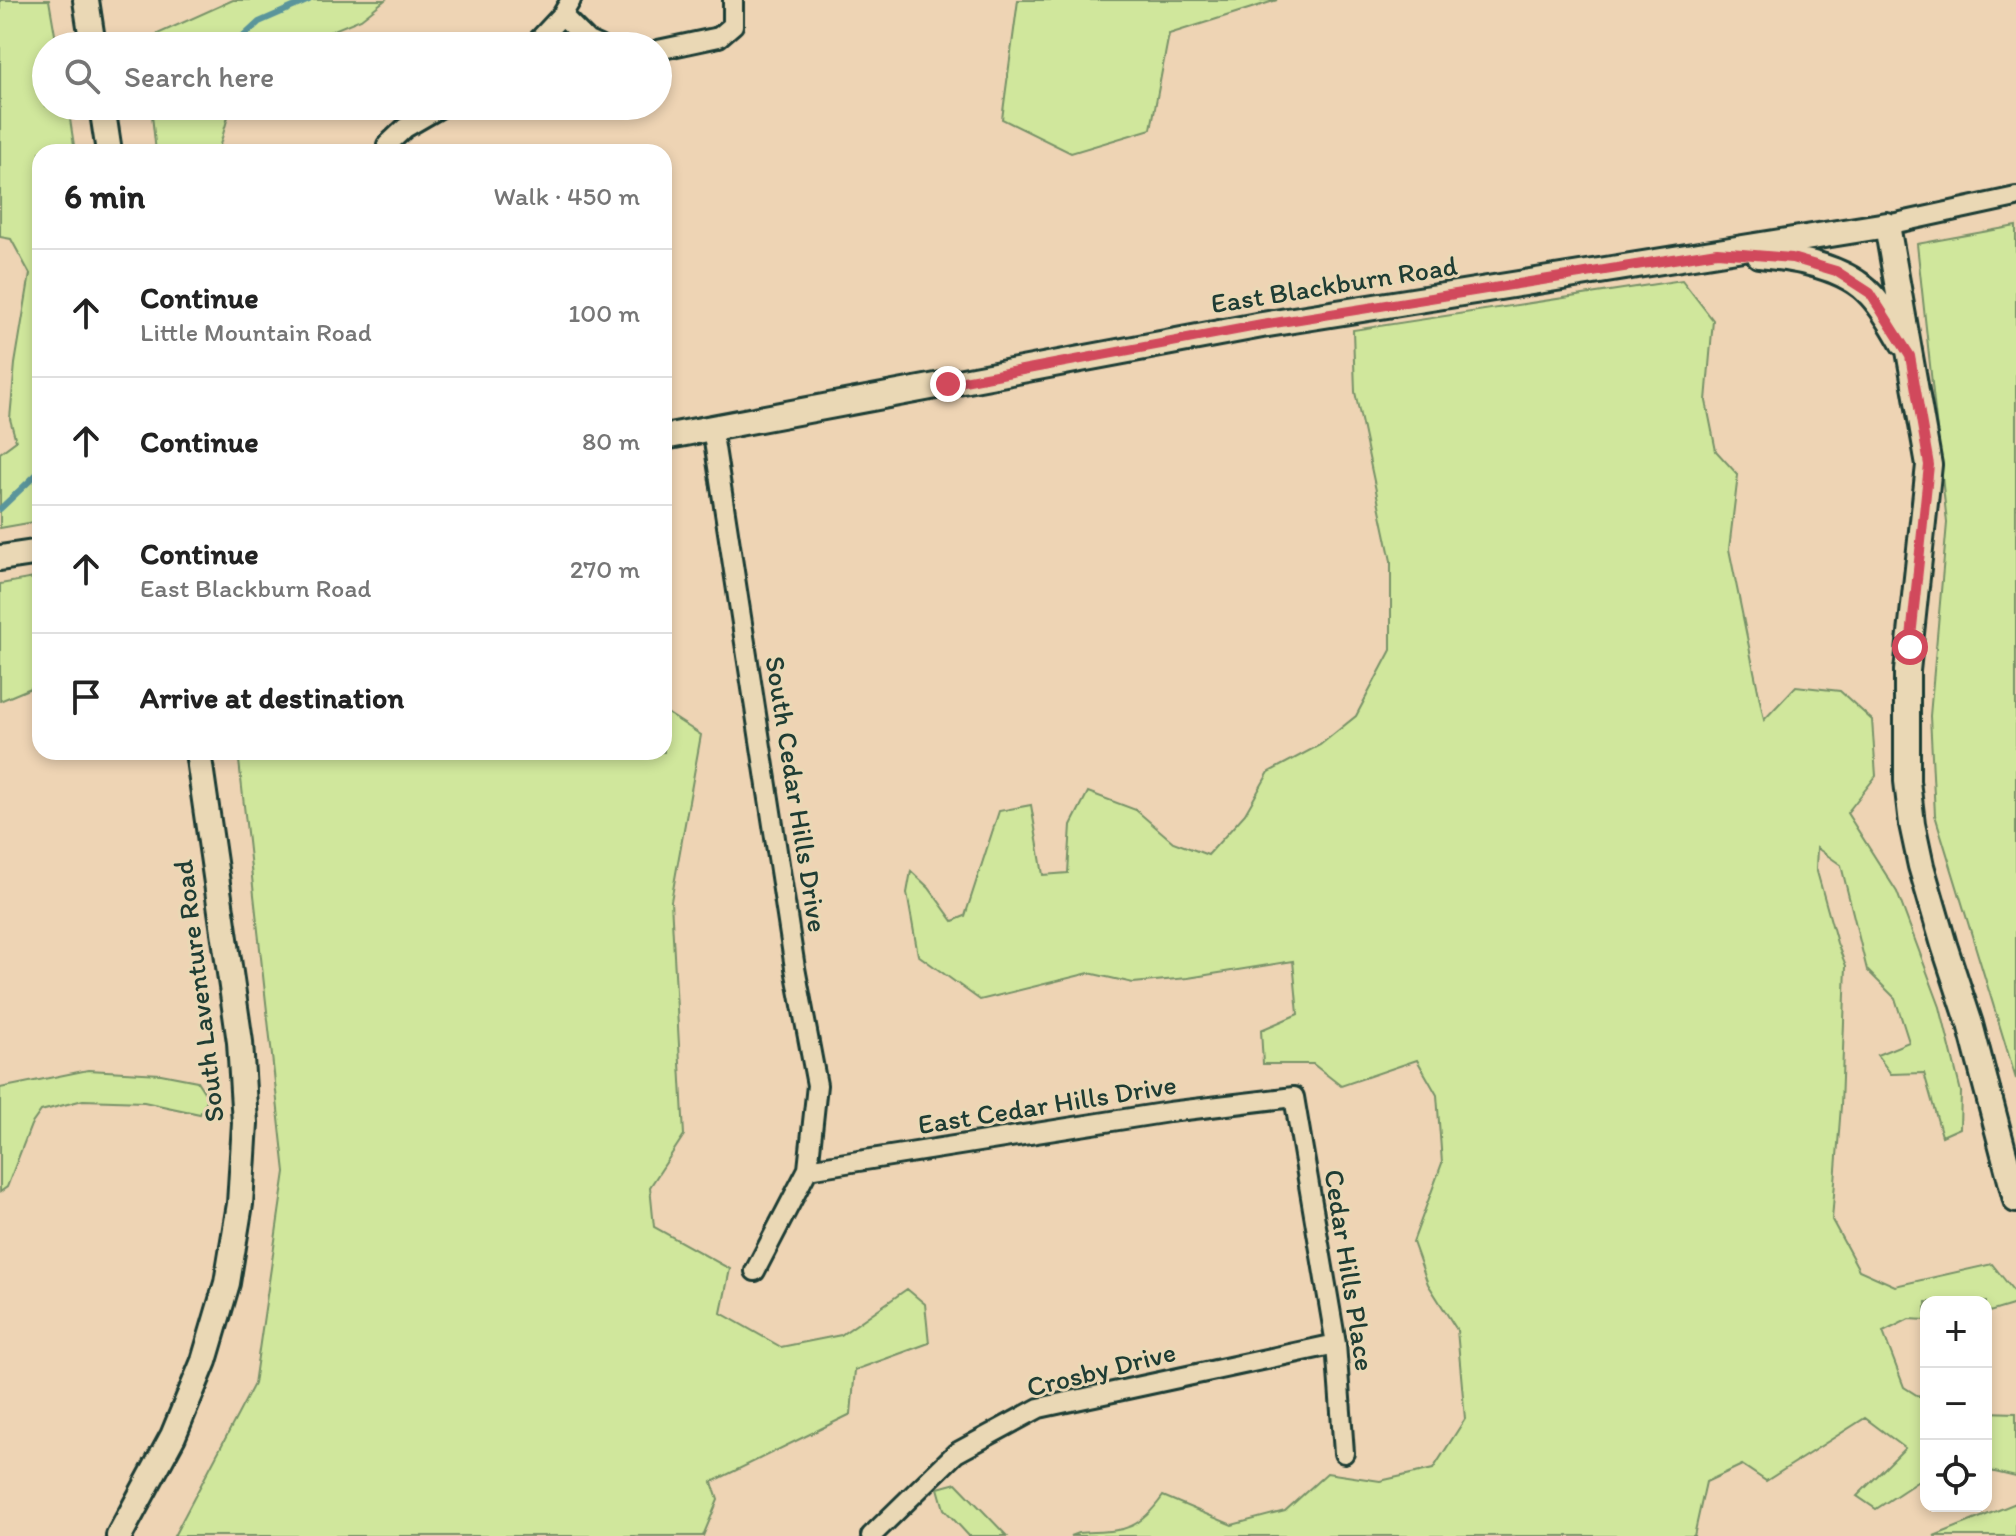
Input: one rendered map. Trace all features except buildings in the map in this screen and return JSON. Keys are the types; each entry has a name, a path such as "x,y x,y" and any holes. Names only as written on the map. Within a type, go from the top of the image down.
{"street":[{"path":"86,0 91,32"},
{"path":"672,47 719,37 733,25 733,0"},
{"path":"545,32 566,8 582,32"},
{"path":"104,120 108,144"},
{"path":"388,144 419,120"},
{"name":"East Blackburn Road","path":"672,436 1262,325 1887,225 2016,197"},
{"path":"1887,225 1929,465 1907,671 1907,781 1912,824 1929,896 1970,1024 2016,1200"},
{"path":"1717,252 1792,258 1836,271 1870,293 1910,356"},
{"name":"South Cedar Hills Drive","path":"712,428 795,968 817,1085 808,1169"},
{"path":"0,558 32,553"},
{"name":"South Laventure Road","path":"119,1536 173,1436 204,1361 227,1283 240,1204 245,1123 240,1042 199,760"},
{"name":"East Cedar Hills Drive","path":"808,1169 1169,1112 1294,1097"},
{"name":"Cedar Hills Place","path":"1294,1097 1336,1344 1344,1453"},
{"path":"755,1271 808,1169"},
{"name":"Crosby Drive","path":"871,1536 956,1453 1039,1408 1336,1344"}],"green space":[{"path":"0,0 49,0 55,32 32,32 32,120 70,120 74,144 32,144 32,522 0,528 0,453 16,441 10,419 15,364 30,274 11,239 0,237"},
{"path":"233,0 385,0 361,19 329,32 162,32"},
{"path":"1018,0 1277,0 1169,34 1151,129 1071,153 1002,119"},
{"path":"153,120 227,120 220,144 155,144"},
{"path":"2016,226 2016,1079 1935,815 1930,716 1947,523 1917,244"},
{"path":"1682,280 1713,320 1706,401 1716,451 1738,475 1729,549 1764,720 1796,686 1840,691 1872,720 1876,776 1847,813 1897,892 1940,1007 1961,1092 1960,1128 1942,1136 1924,1073 1891,1074 1877,1055 1909,1042 1895,998 1867,970 1841,865 1817,848 1816,868 1846,966 1841,1106 1832,1220 1859,1270 1895,1286 1992,1264 2016,1294 2016,1304 1992,1311 1992,1296 1920,1296 1920,1320 1909,1319 1883,1332 1904,1387 1920,1397 1920,1480 1876,1509 1857,1496 1905,1448 1865,1418 1766,1481 1742,1465 1706,1482 1694,1536 1070,1536 1126,1528 1144,1518 1163,1496 1232,1525 1285,1511 1327,1473 1380,1481 1433,1469 1465,1419 1457,1330 1428,1284 1413,1242 1442,1163 1437,1095 1417,1060 1341,1086 1313,1064 1263,1064 1261,1030 1298,1014 1293,961 1188,978 1133,983 1089,973 980,1000 918,955 907,893 911,871 929,888 953,921 965,916 999,811 1031,805 1043,875 1068,873 1071,825 1088,792 1136,810 1173,842 1208,855 1245,814 1269,772 1320,745 1356,716 1391,650 1391,561 1355,392 1353,330"},
{"path":"32,578 32,688 0,701 0,584"},
{"path":"672,716 701,735 671,901 684,1135 650,1187 654,1227 730,1269 721,1313 781,1347 841,1335 907,1289 925,1304 929,1343 855,1370 851,1414 712,1482 718,1500 703,1536 174,1536 254,1384 285,1172 239,760 672,760"},
{"path":"88,1070 161,1074 197,1081 208,1098 200,1114 144,1102 83,1100 41,1111 31,1125 7,1187 0,1192 0,1088"},
{"path":"1992,1412 2016,1413 2016,1477 1992,1471"},
{"path":"956,1483 1007,1536 969,1536 944,1509 938,1488"},
{"path":"2016,1503 2016,1536 1934,1536"}],"waterway":[{"path":"248,32 259,22 309,0"},
{"path":"0,509 32,479"}],"route":[{"path":"948,384 1262,325 1717,252 1792,258 1836,271 1870,293 1910,356 1929,465 1910,647"}]}
